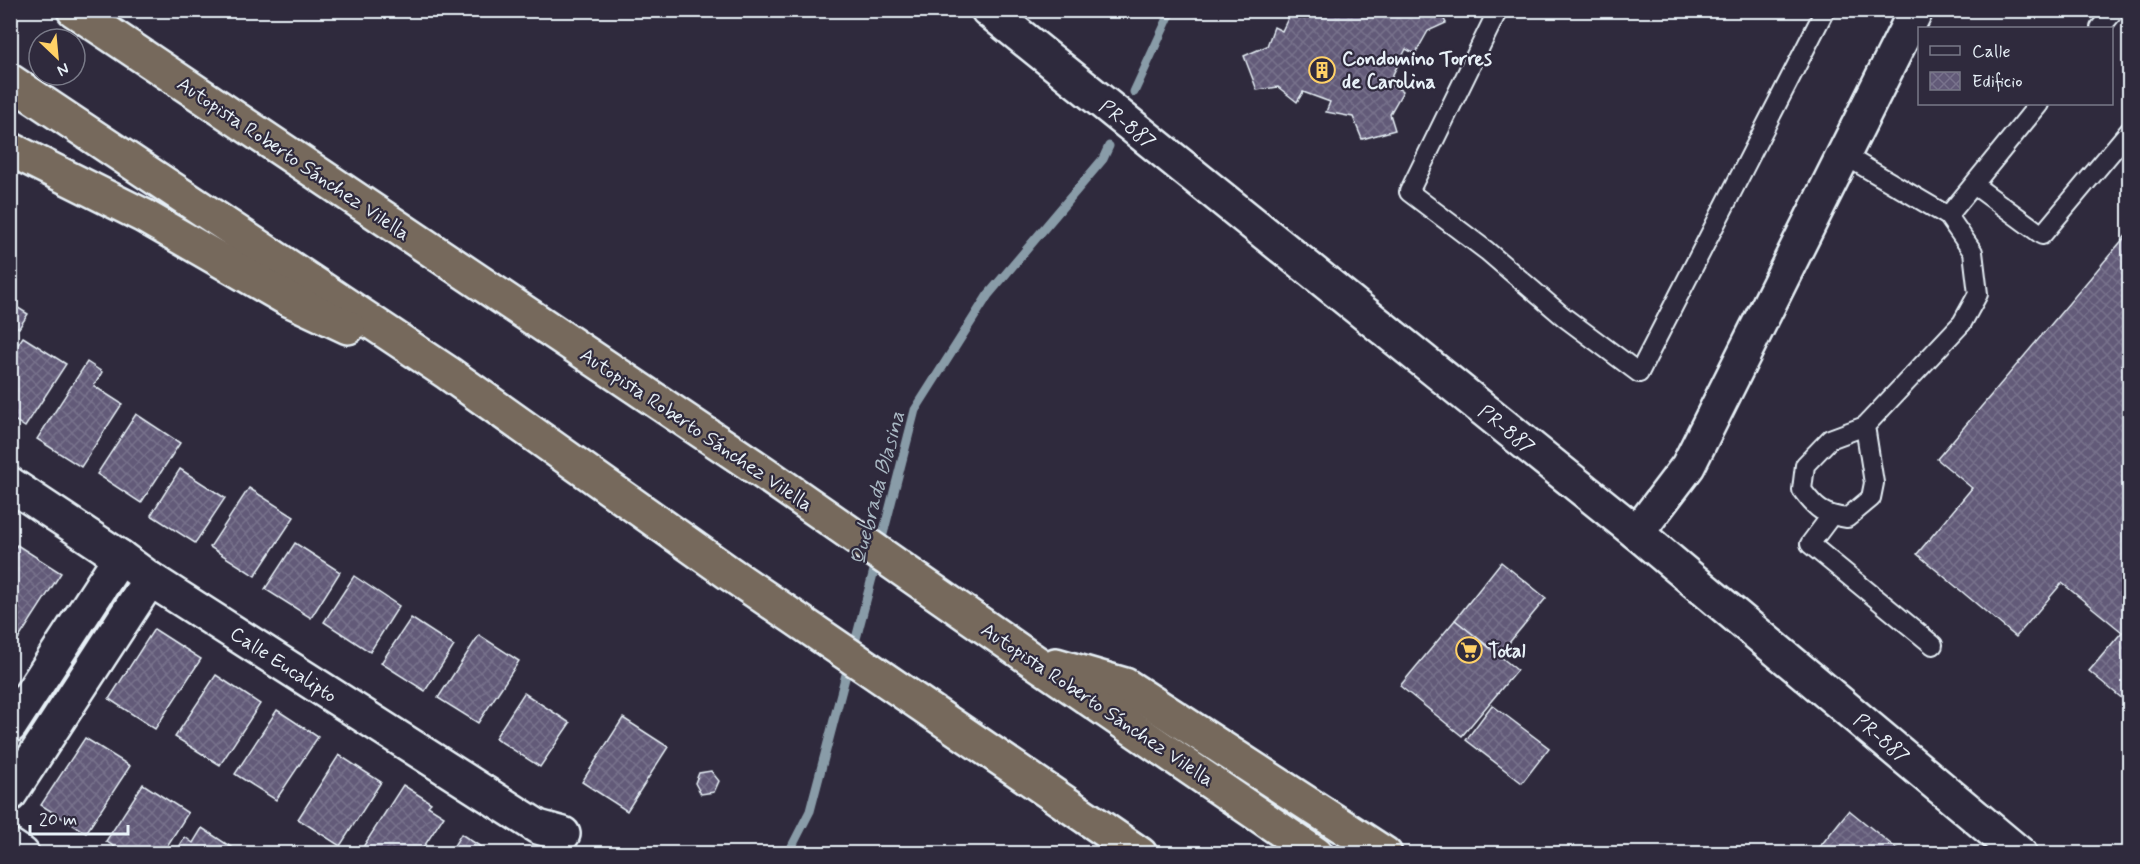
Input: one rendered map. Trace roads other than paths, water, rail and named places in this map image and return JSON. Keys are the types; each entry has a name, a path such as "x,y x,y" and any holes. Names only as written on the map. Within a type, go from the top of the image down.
{"highway":[{"name":"Autopista Roberto Sánchez Vilella","path":"74,10 764,473 1316,854"},
{"path":"10,81 448,373 729,573 1140,854"},
{"path":"10,149 144,216 286,298 448,373"},
{"path":"1028,657 1125,685 1385,854"}],"street":[{"name":"PR-887","path":"988,10 1637,533 2020,854"},
{"path":"1637,533 1688,466 1916,10"},
{"name":"Calle Eucalipto","path":"10,484 120,556 150,579 538,827 563,834"},
{"path":"10,726 120,556"},
{"path":"10,794 150,579"},
{"path":"10,846 22,854"}],"lane":[{"path":"1498,10 1409,192 1487,251 1564,317 1639,373 1825,10"},
{"path":"2101,27 2115,10"},
{"path":"1948,216 2038,105"},
{"path":"1974,185 2043,235 2130,130"},
{"path":"1844,155 1948,216 1973,252 1978,294 1962,323 1865,426 1830,439 1805,465 1802,490 1814,506 1831,516 1847,518 1871,498 1874,483 1865,426"},
{"path":"1831,516 1810,544 1933,645"}],"waterway":[{"name":"Quebrada Blasina","path":"1134,92 1170,14 1168,10"},
{"name":"Quebrada Blasina","path":"880,546 915,410 988,295 1103,159 1109,146"},
{"name":"Quebrada Blasina","path":"853,650 877,559"},
{"name":"Quebrada Blasina","path":"788,854 810,811 849,663"}],"place":[{"name":"Condomino Torres de Carolina","path":"1322,70"},
{"name":"Total","path":"1469,650"}]}
